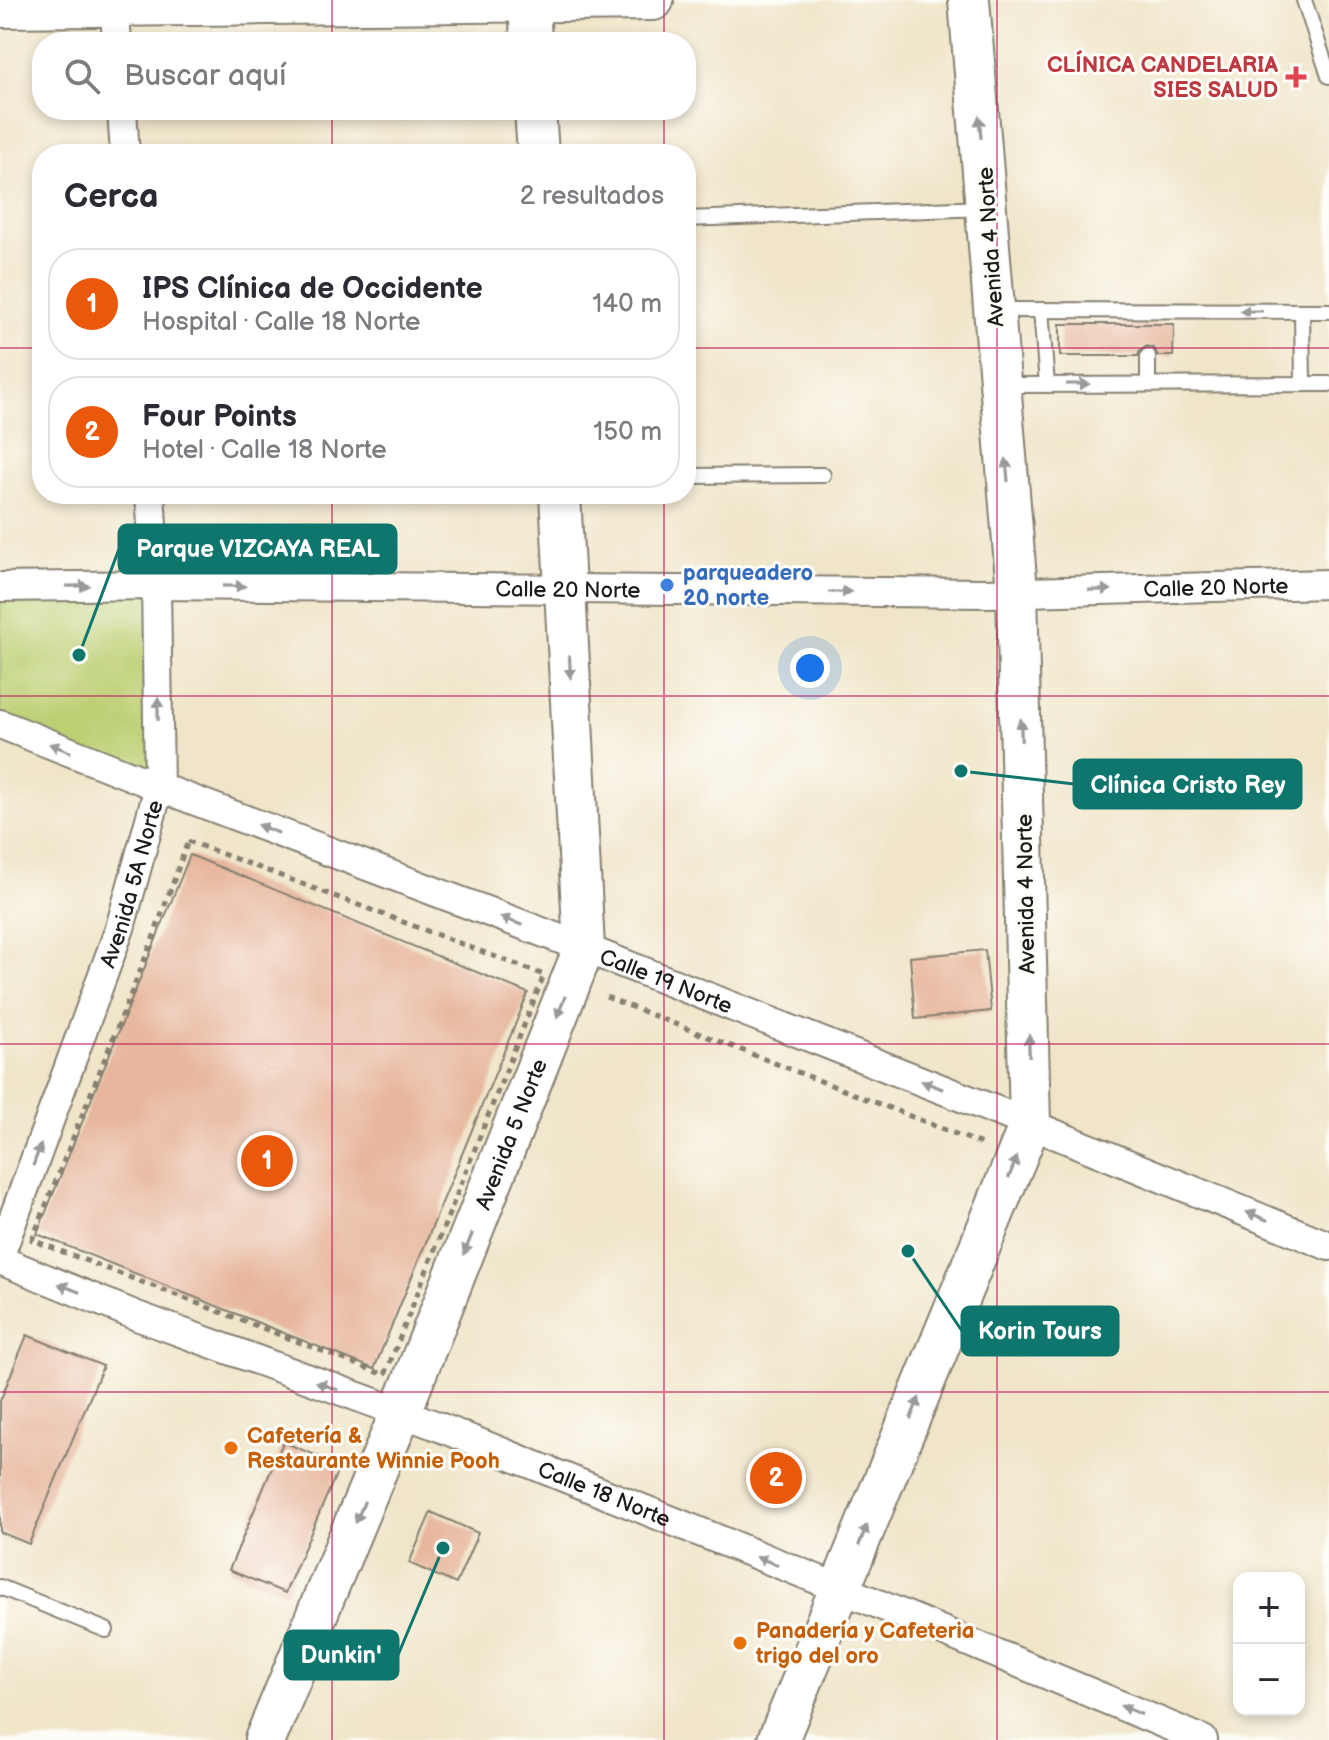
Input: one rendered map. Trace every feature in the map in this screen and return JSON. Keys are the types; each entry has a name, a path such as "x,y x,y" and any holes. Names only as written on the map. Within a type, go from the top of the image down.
{"street":[{"path":"0,7 115,16 529,1 653,0"},
{"name":"Avenida 4 Norte","path":"778,1740 1030,1124 1017,591 969,0"},
{"path":"529,1 531,32"},
{"path":"123,120 124,144"},
{"path":"536,120 537,144"},
{"name":"Avenida 5A Norte","path":"0,1257 120,928 159,787 156,585 151,504"},
{"name":"Avenida 5 Norte","path":"265,1740 400,1414 584,948 561,504"},
{"name":"Calle 20 Norte","path":"0,587 156,585 1017,591 1329,584"},
{"name":"Calle 19 Norte","path":"0,724 584,948 1329,1246"},
{"name":"Calle 18 Norte","path":"0,1257 137,1316 432,1424 1203,1740"}],"lane":[{"path":"1304,0 1329,76"},
{"path":"696,219 987,208"},
{"path":"994,310 1148,317 1329,311"},
{"path":"1041,310 1047,385"},
{"path":"1302,311 1303,384"},
{"path":"1148,356 1148,384"},
{"path":"1000,385 1329,384"},
{"path":"696,476 823,475"},
{"path":"0,1587 106,1630"}],"path":[{"path":"188,841 544,975 502,1081 385,1375 32,1240 152,941 188,841"},
{"path":"600,1012 606,997 988,1146"}],"green space":[{"path":"156,585 159,787 0,724 0,587"}],"building":[{"path":"1060,324 1174,324 1173,356 1158,356 1154,348 1147,346 1140,350 1138,356 1060,356"},
{"path":"190,855 528,993 374,1369 37,1234"},
{"path":"985,950 991,1011 915,1019 910,957"},
{"path":"27,1335 103,1366 29,1544 0,1532 0,1401"},
{"path":"283,1442 340,1465 285,1593 229,1570"},
{"path":"431,1512 478,1533 456,1584 409,1563"}],"place":[{"name":"CLÍNICA CANDELARIA SIES SALUD","path":"1296,77"},
{"name":"parqueadero 20 norte","path":"667,585"},
{"name":"Parque VIZCAYA REAL","path":"79,655"},
{"name":"Clínica Cristo Rey","path":"961,771"},
{"name":"IPS Clínica de Occidente","path":"267,1161"},
{"name":"Korin Tours","path":"908,1251"},
{"name":"Cafetería & Restaurante Winnie Pooh","path":"231,1448"},
{"name":"Four Points","path":"776,1478"},
{"name":"Dunkin'","path":"443,1548"},
{"name":"Panadería y Cafeteria trigo del oro","path":"740,1643"}]}
